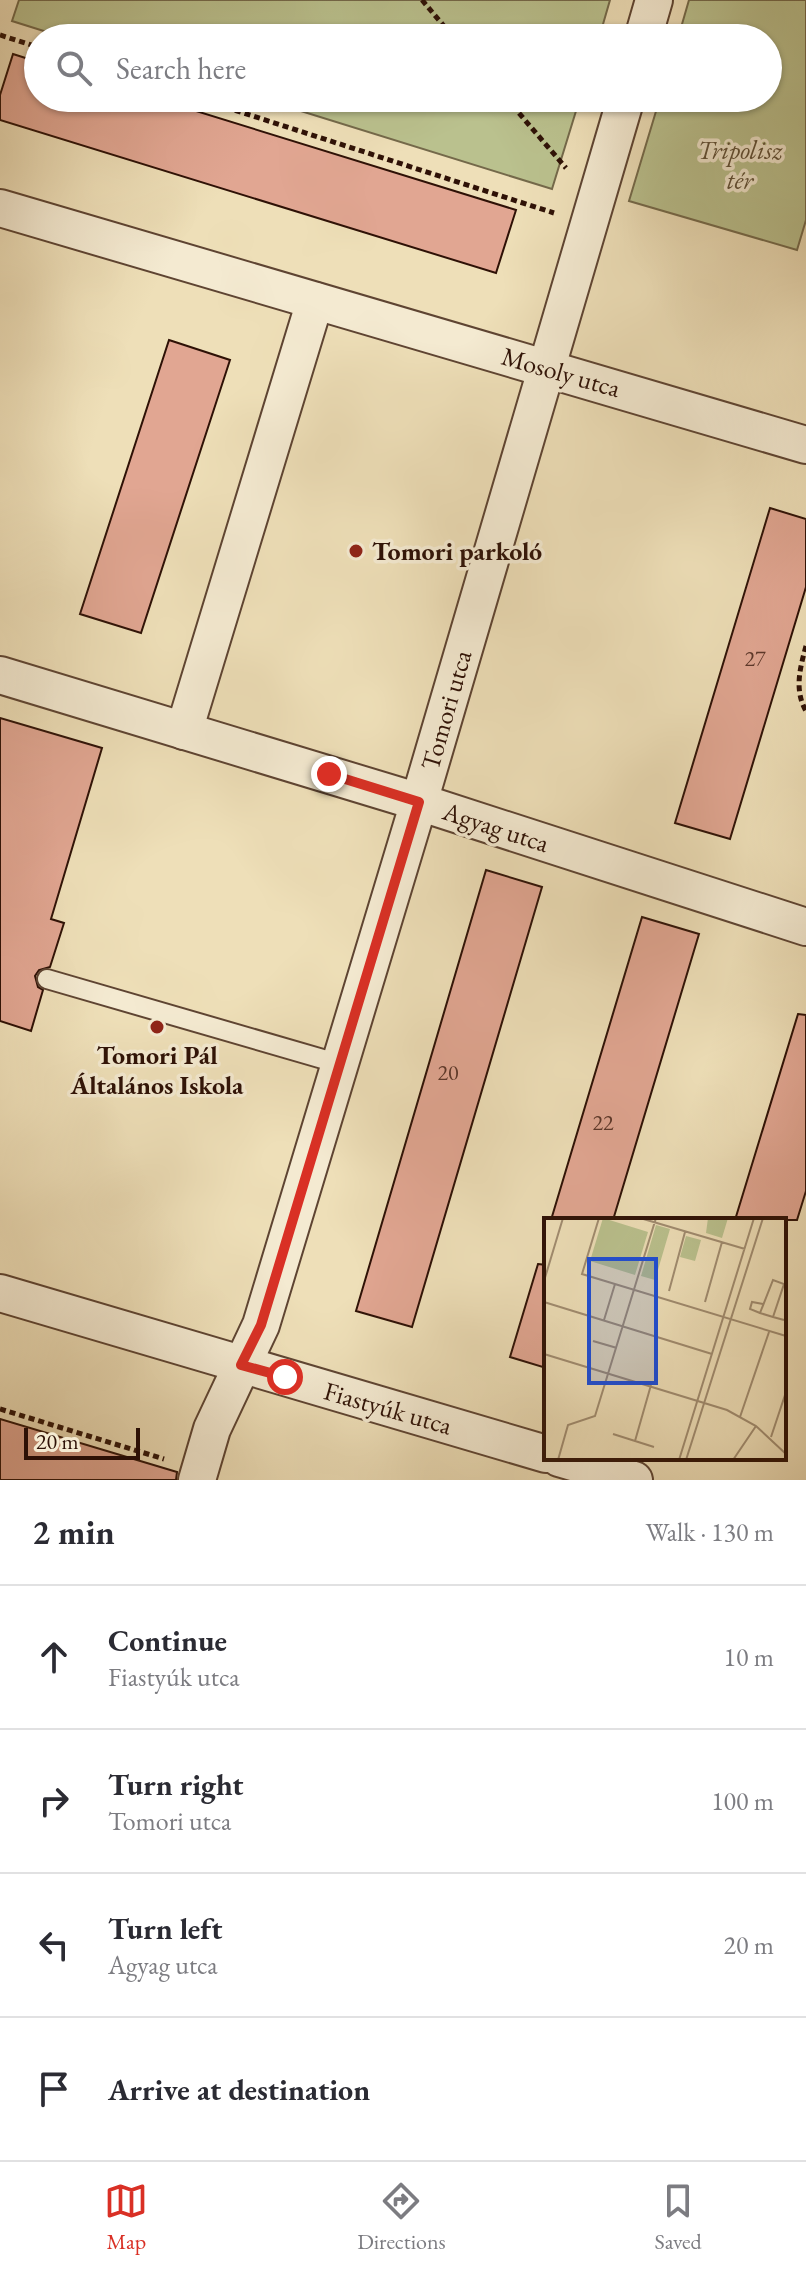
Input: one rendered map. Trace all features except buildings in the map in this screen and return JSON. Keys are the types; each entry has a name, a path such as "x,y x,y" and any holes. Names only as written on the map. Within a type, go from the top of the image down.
{"street":[{"path":"647,24 654,0"},
{"name":"Tomori utca","path":"198,1475 212,1429 261,1325 622,112"},
{"name":"Mosoly utca","path":"0,208 806,445"},
{"path":"184,731 315,301"},
{"name":"Agyag utca","path":"0,675 419,802 806,927"},
{"name":"Fiastyúk utca","path":"0,1293 544,1453"},
{"path":"566,1460 634,1480"}],"lane":[{"path":"47,979 340,1064"}],"path":[{"path":"422,0 442,24"},
{"path":"0,35 24,43"},
{"path":"241,112 559,214"},
{"path":"518,112 572,175"},
{"path":"806,646 799,670 798,690 806,711"},
{"path":"0,1409 198,1475"}],"green space":[{"path":"19,0 610,0 603,24 24,25 12,21"},
{"name":"Tripolisz tér","path":"689,0 806,0 806,220 797,250 629,201 656,112 782,112 782,24 682,24"},
{"path":"304,112 576,112 552,189"}],"place":[{"name":"Tomori parkoló","path":"356,551"},
{"name":"Tomori Pál Általános Iskola","path":"157,1027"}],"route":[{"path":"285,1377 241,1365 261,1325 419,802 329,774"}]}
